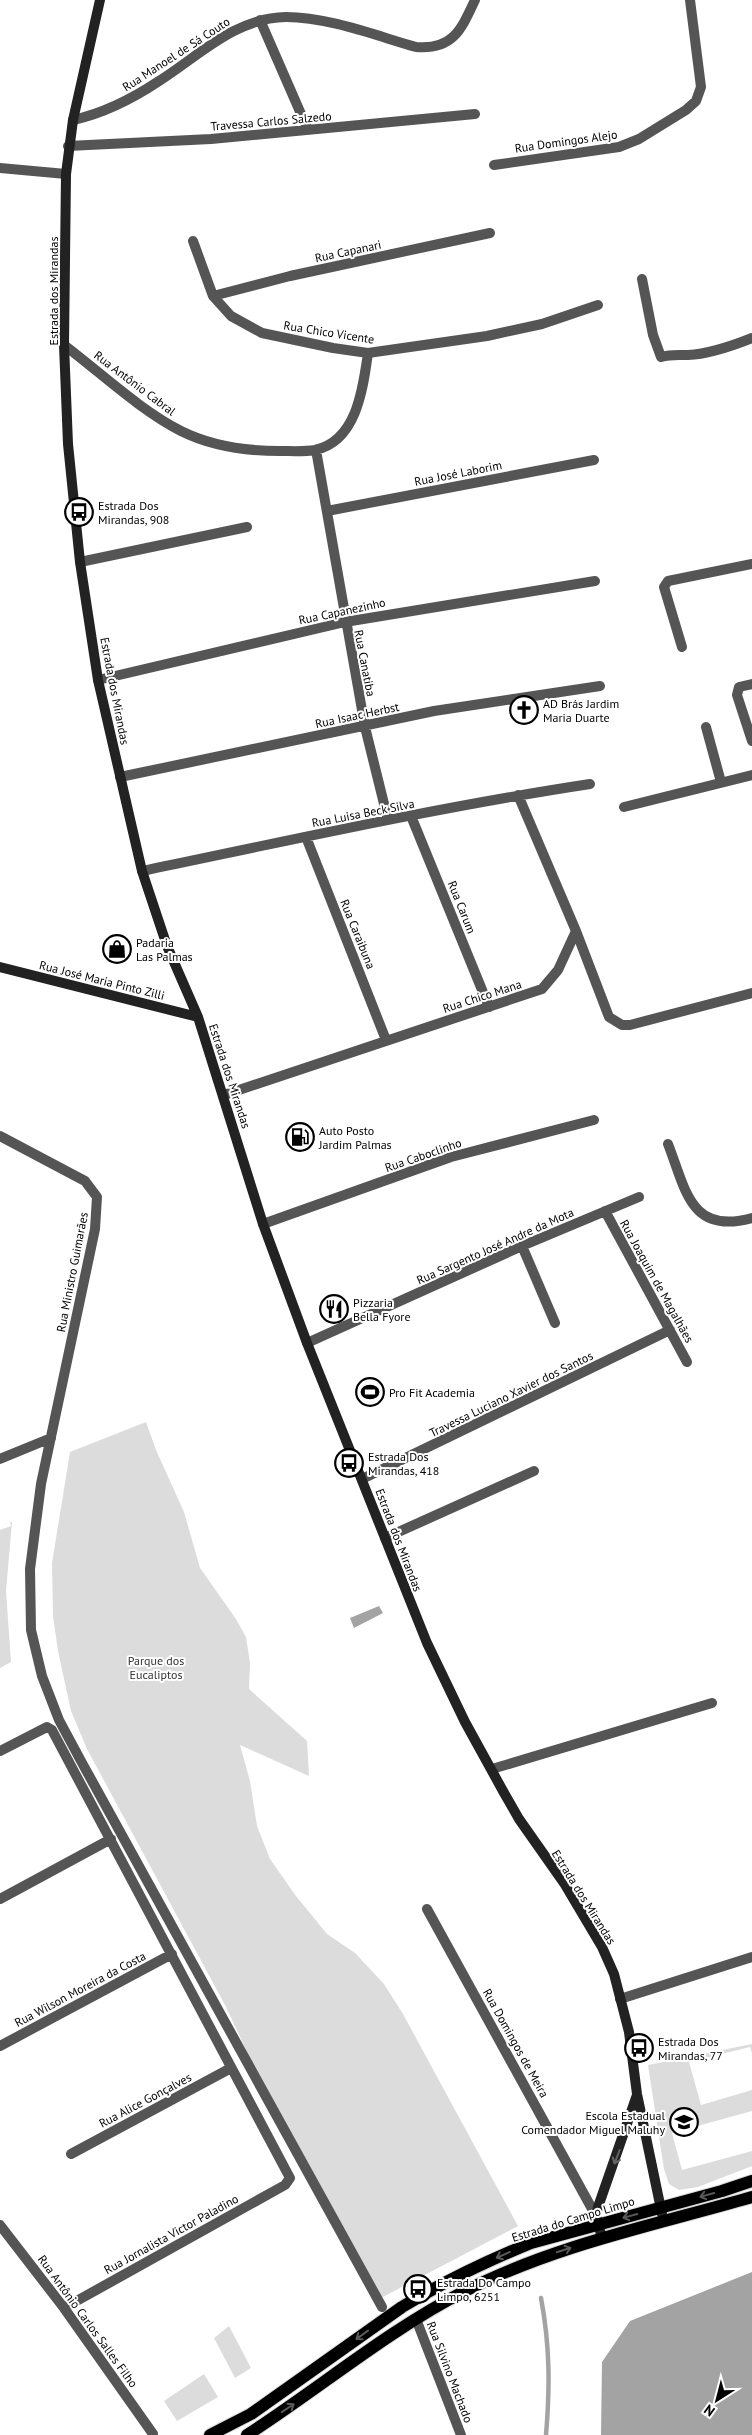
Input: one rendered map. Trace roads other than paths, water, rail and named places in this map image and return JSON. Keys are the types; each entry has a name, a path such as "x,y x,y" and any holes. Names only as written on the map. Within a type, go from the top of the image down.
{"main road":[{"name":"Estrada do Campo Limpo","path":"210,2435 251,2414 426,2292 526,2245 598,2220 661,2208 752,2181"},
{"path":"247,2435 416,2319 464,2292 509,2270 562,2250 752,2197"}],"street":[{"name":"Estrada dos Mirandas","path":"100,0 68,146 64,345 68,444 80,562 98,680 142,872 167,946 198,1017 224,1095 262,1224 307,1343 444,1681 519,1819 564,1883 602,1947 614,1974 634,2055 638,2094 664,2223"},
{"name":"Rua Manoel de Sá Couto","path":"73,120 95,115 114,107 161,80 224,35 260,20 300,18 416,47 430,48 442,45 458,32 475,0"},
{"name":"Rua Domingos Alejo","path":"494,165 605,150 640,139 696,102 701,87 690,0"},
{"path":"260,20 308,130"},
{"name":"Travessa Carlos Salzedo","path":"68,146 211,139 475,114"},
{"path":"0,168 66,174"},
{"name":"Rua Capanari","path":"213,296 290,276 490,233"},
{"name":"Rua Chico Vicente","path":"193,241 213,296 231,316 262,333 368,353 510,332 598,305"},
{"path":"642,279 653,335 661,357 674,353 688,355 717,350 752,338"},
{"name":"Rua Antônio Cabral","path":"64,345 159,418 181,431 212,442 241,448 274,451 316,450"},
{"path":"316,450 341,434 350,423 358,405 368,353"},
{"name":"Rua Canatiba","path":"316,450 365,727 388,820"},
{"name":"Rua José Laborim","path":"327,511 594,460"},
{"path":"80,562 247,527"},
{"path":"682,647 664,587 668,581 752,564"},
{"name":"Rua Capanezinho","path":"98,680 345,622 595,582"},
{"path":"752,684 739,687 737,695 752,741"},
{"name":"Rua Isaac Herbst","path":"120,778 483,702 600,686"},
{"path":"706,727 721,782"},
{"path":"624,807 752,775"},
{"name":"Rua Luisa Beck Silva","path":"142,872 388,820 518,795 590,784"},
{"path":"518,795 576,931 608,1017 622,1025 644,1022 752,993"},
{"name":"Rua Carum","path":"411,816 489,1007"},
{"name":"Rua Caraibuna","path":"306,837 386,1040"},
{"name":"Rua Chico Mana","path":"224,1095 542,989 548,985 558,970 576,931"},
{"name":"Rua José Maria Pinto Zilli","path":"0,966 198,1017"},
{"name":"Rua Caboclinho","path":"262,1224 451,1157 594,1120"},
{"name":"Rua Ministro Guimarães","path":"0,1137 85,1181 98,1197 95,1229 51,1438"},
{"path":"668,1144 692,1205 701,1214 721,1222 734,1223 752,1218"},
{"name":"Rua Sargento José Andre da Mota","path":"307,1343 522,1246 639,1197"},
{"name":"Rua Joaquim de Magalhães","path":"605,1211 687,1362"},
{"path":"522,1246 555,1323"},
{"name":"Travessa Luciano Xavier dos Santos","path":"362,1479 670,1330"},
{"path":"0,1458 51,1438"},
{"path":"51,1438 40,1484 30,1570 31,1630 46,1685 59,1720 382,2307"},
{"path":"385,1538 534,1471"},
{"path":"492,1769 712,1703"},
{"path":"0,1751 49,1727 172,1954 230,2068"},
{"path":"0,1899 111,1840"},
{"name":"Rua Domingos de Meira","path":"427,1909 598,2220"},
{"name":"Rua Wilson Moreira da Costa","path":"0,2046 172,1954"},
{"path":"620,1999 752,1957"},
{"name":"Rua Alice Gonçalves","path":"72,2154 230,2068"},
{"name":"Rua Jornalista Victor Paladino","path":"64,2308 290,2181 290,2174 230,2068"},
{"name":"Estrada dos Mirandas","path":"598,2220 638,2094"},
{"path":"598,2220 602,2238"},
{"name":"Rua Antônio Carlos Salles Filho","path":"0,2225 64,2308 153,2434"},
{"name":"Rua Silvino Machado","path":"416,2319 461,2435"}],"waterway":[{"path":"541,2298 548,2366 546,2435"}],"place":[{"name":"Estrada Dos Mirandas, 908","path":"79,512"},
{"name":"AD Brás Jardim Maria Duarte","path":"524,710"},
{"name":"Padaria Las Palmas","path":"117,949"},
{"name":"Auto Posto Jardim Palmas","path":"300,1137"},
{"name":"Pizzaria Bella Fyore","path":"334,1309"},
{"name":"Pro Fit Academia","path":"370,1392"},
{"name":"Estrada Dos Mirandas, 418","path":"349,1463"},
{"name":"Estrada Dos Mirandas, 77","path":"639,2048"},
{"name":"Escola Estadual Comendador Miguel Maluhy","path":"684,2122"},
{"name":"Estrada Do Campo Limpo, 6251","path":"418,2289"}],"park label":[{"name":"Parque dos Eucaliptos","path":"156,1667"}]}
